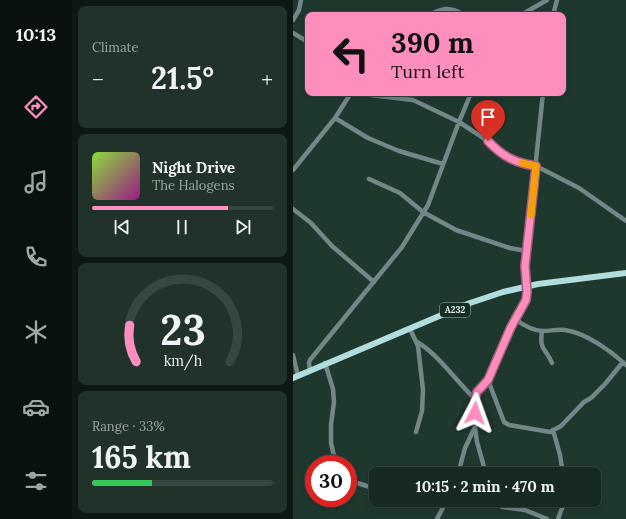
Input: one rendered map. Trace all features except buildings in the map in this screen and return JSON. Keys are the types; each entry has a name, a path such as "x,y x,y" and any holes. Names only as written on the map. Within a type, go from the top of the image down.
{"main road":[{"name":"A232","path":"296,377 470,303 503,292 527,286 626,273"}],"street":[{"path":"293,20 299,10 301,0"},
{"path":"526,12 547,0"},
{"path":"554,12 557,0"},
{"path":"436,12 450,8 458,12"},
{"path":"293,33 305,40"},
{"path":"293,170 335,118 349,96"},
{"path":"379,96 413,100 459,122 488,141 499,153 527,165 536,166 579,188 626,221"},
{"path":"310,370 310,360 402,247 423,212 435,188 470,96"},
{"path":"484,467 477,442 475,427 475,399 477,392 488,380 515,319 526,300 526,251 543,96"},
{"path":"335,118 368,138 399,151 443,164"},
{"path":"369,179 399,193 423,212 456,230 504,246 526,251"},
{"path":"293,209 311,223 332,246 374,282"},
{"path":"488,380 504,422 550,432 561,426 624,364 583,335 564,330 541,331 528,328 515,319"},
{"path":"410,329 417,342 419,351 423,390 422,411 416,432"},
{"path":"541,331 541,346 547,353 551,363"},
{"path":"417,342 435,357 475,399"},
{"path":"293,355 296,377"},
{"path":"325,364 333,389 334,402 331,443 334,455"},
{"path":"460,467 465,448 475,427"},
{"path":"553,430 562,467"},
{"path":"357,483 369,487"},
{"path":"437,519 443,507"},
{"path":"502,507 518,508 547,519"},
{"path":"558,519 562,507"}],"slow traffic":[{"path":"522,163 536,166 531,215"}],"route":[{"path":"475,413 475,399 477,392 488,380 511,327 526,300 526,251 536,166 527,165 510,159 499,153 488,141"}]}
